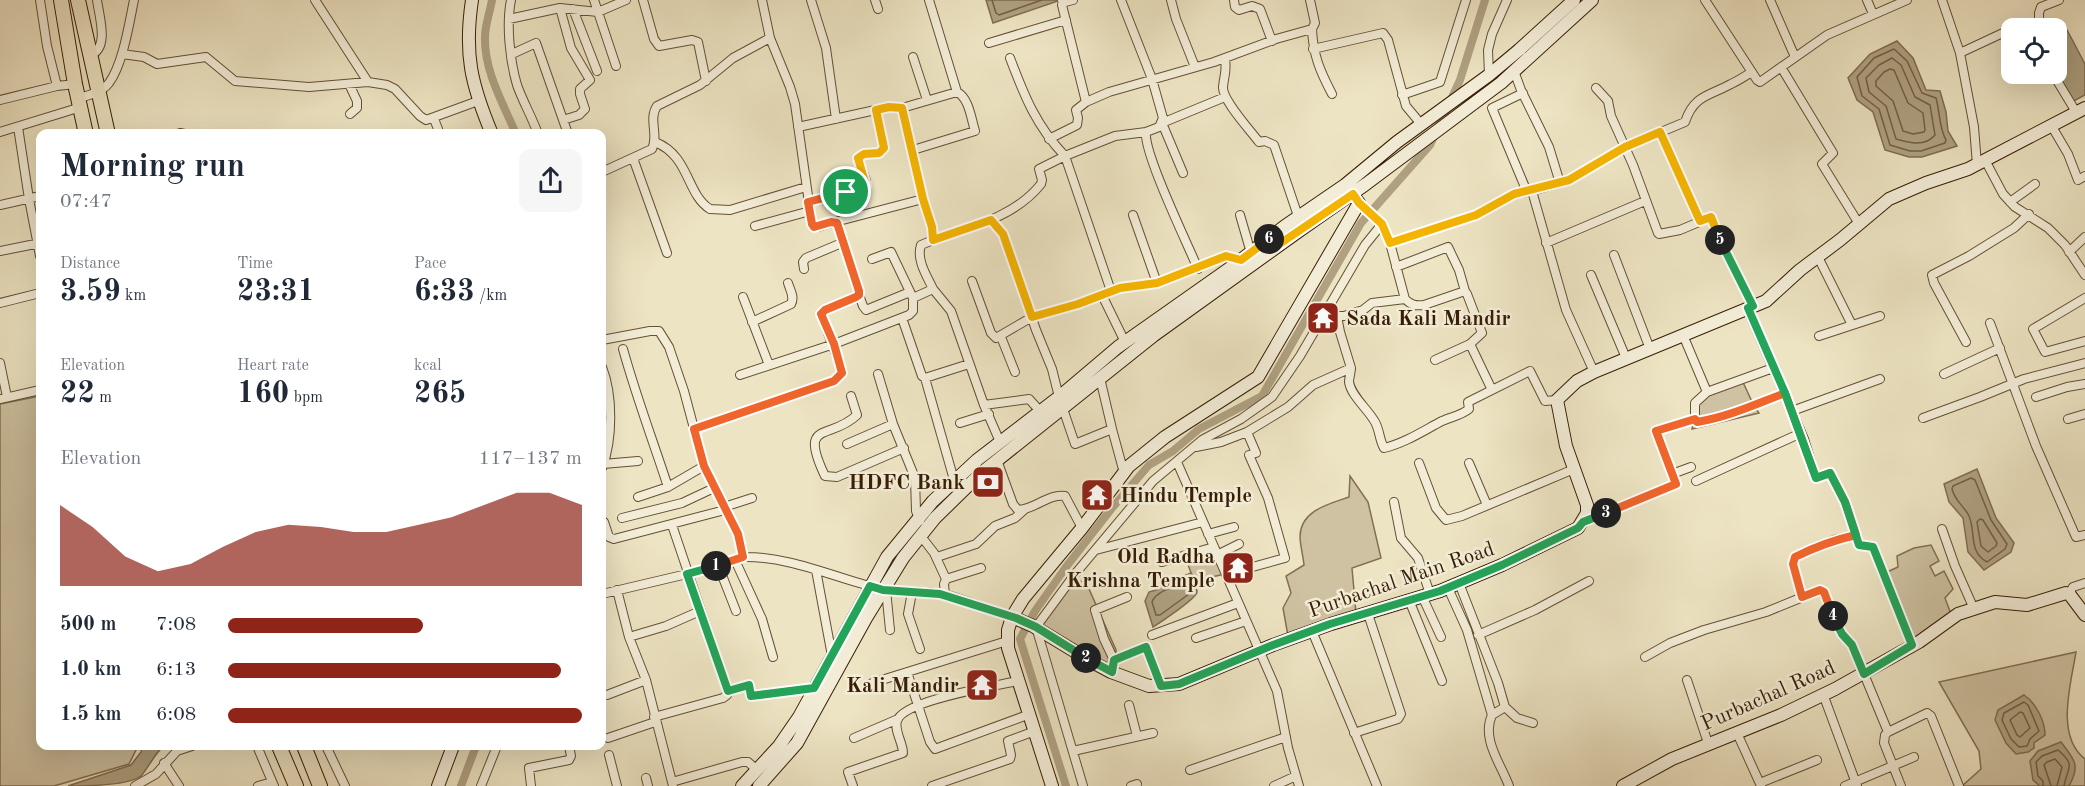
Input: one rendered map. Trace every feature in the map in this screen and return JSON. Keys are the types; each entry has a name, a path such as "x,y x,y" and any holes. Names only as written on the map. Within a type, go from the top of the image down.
{"main road":[{"path":"61,0 78,105 85,129"},
{"path":"78,0 107,129"},
{"path":"281,750 296,786"},
{"path":"306,750 320,786"}],"street":[{"path":"40,0 47,46 57,86"},
{"path":"90,56 100,48 102,38 97,0"},
{"path":"0,132 78,105 109,83 122,54 134,0"},
{"path":"315,0 368,82"},
{"path":"472,0 469,60 478,101 490,129"},
{"path":"511,0 509,19 517,84 536,129"},
{"path":"594,0 616,66"},
{"path":"509,19 560,8 598,12 626,0"},
{"path":"643,0 654,39 659,46 692,40 698,42 706,81"},
{"path":"762,0 770,39 795,104 814,227 923,199"},
{"path":"812,0 826,48 836,119"},
{"path":"929,0 957,92"},
{"path":"1072,0 1062,3 1086,102"},
{"path":"1121,0 1152,79 1163,118 1162,123 1183,173"},
{"path":"1171,0 1195,68"},
{"path":"1234,0 1235,7 1239,10 1252,6 1260,9 1272,41"},
{"path":"1310,0 1315,23 1312,28 1313,49 1319,69 1332,94"},
{"path":"1402,95 1440,82 1466,0"},
{"path":"1484,78 1492,34 1507,0"},
{"path":"742,786 789,733 870,586 896,546 922,527 1125,342 1246,256 1357,200 1414,147 1514,71 1592,0"},
{"path":"1705,0 1760,82 1827,36 1907,0"},
{"path":"1770,0 1795,57"},
{"path":"1867,0 1873,14"},
{"path":"1942,0 1960,53 1981,163 2002,194 2048,228 2085,275"},
{"path":"2039,18 2042,7 2059,0"},
{"path":"759,786 797,743 922,527 954,480 1040,411 1061,402 1100,378 1276,241 1298,216 1345,185 1397,142 1520,50 1570,1"},
{"path":"560,8 571,48 590,80 580,89 585,109 579,115 563,120"},
{"path":"573,9 597,71"},
{"path":"989,43 1066,20"},
{"path":"1049,139 1077,125 1076,110 1086,102 1109,92 1225,59 1312,28"},
{"path":"1313,49 1383,33 1388,40 1406,106 1421,124"},
{"path":"1960,53 2001,34"},
{"path":"606,170 652,149 655,142 652,117 657,106 706,81 733,58 770,39"},
{"path":"512,54 536,43 566,129"},
{"path":"122,54 144,57 157,64 206,57 236,81 309,87 368,82 387,85 395,88 426,120 434,119 478,101"},
{"path":"913,57 927,100"},
{"path":"1010,58 1037,120 1049,139 1065,156 1107,293 1125,342"},
{"path":"1225,59 1227,72 1223,87 1225,97 1258,142 1265,141 1274,145 1298,216"},
{"path":"1781,67 1833,153 1822,164 1859,224"},
{"path":"1514,71 1549,147 1560,183"},
{"path":"1390,243 1476,215 1514,194 1569,180 1625,147 1685,122 1689,110 1698,99 1752,72"},
{"path":"0,100 75,84"},
{"path":"349,84 357,101 357,108 350,114"},
{"path":"1337,316 1352,368 1349,381 1351,387 1379,430 1379,439 1384,448 1465,412 1469,409 1468,402 1530,371 1545,400 1557,400 1577,381 1594,372 1771,297 1793,276 1886,201 1981,163 2080,110 2060,84"},
{"path":"1596,88 1608,101 1611,116 1659,234 1680,230 1711,217 1785,393 1816,478 1830,473 1845,502 1859,545 1873,547 1912,645"},
{"path":"798,127 889,107 902,108 957,92 963,95 975,131 913,150"},
{"path":"1523,93 1492,108 1529,191 1566,309 1594,372"},
{"path":"1000,442 984,405 951,311 933,288 922,268 919,251 921,245 991,220 1017,207 1038,188 1042,180 1038,172 1041,166 1108,138 1146,132 1225,97"},
{"path":"902,108 923,199 932,227 933,240"},
{"path":"755,226 841,193 865,189 866,182 858,158 864,154 879,153 884,148 876,110"},
{"path":"434,119 438,129"},
{"path":"2051,125 2068,154 2078,180 2085,176"},
{"path":"18,127 36,230"},
{"path":"1146,132 1146,143 1166,196 1198,269"},
{"path":"1660,132 1700,221"},
{"path":"655,142 675,154 701,200 710,209 729,210 806,187"},
{"path":"633,158 667,253"},
{"path":"2010,202 2034,184"},
{"path":"0,205 36,197"},
{"path":"1357,200 1382,223 1390,243 1404,299 1410,304 1424,306 1466,291"},
{"path":"1052,786 1007,641 1011,617 1129,466 1165,437 1258,377 1357,200"},
{"path":"1546,243 1645,201"},
{"path":"1966,342 1934,283 1932,275 1969,256 2014,228 2029,214"},
{"path":"1133,215 1157,283"},
{"path":"1240,215 1246,256"},
{"path":"991,220 1003,234 1056,380 1075,444 1112,429"},
{"path":"835,222 839,226 862,306 866,310 933,288"},
{"path":"1083,786 1034,626 1153,481 1202,440 1241,419 1272,397 1300,356 1365,244 1382,223"},
{"path":"2069,252 2085,237"},
{"path":"804,269 803,262 806,258 844,242"},
{"path":"0,251 36,244"},
{"path":"1396,267 1448,247 1459,270 1482,333 1470,344 1435,360"},
{"path":"740,375 834,344 912,313 911,295 891,252 872,259"},
{"path":"1614,255 1650,349"},
{"path":"972,281 991,333 996,338 1032,317 1120,288 1157,283 1198,269 1226,256 1246,256"},
{"path":"1818,257 1852,326"},
{"path":"1592,275 1626,358"},
{"path":"752,322 790,304 793,300 788,284"},
{"path":"0,303 36,294"},
{"path":"694,429 834,381 842,373 834,344 821,314 822,311 859,295"},
{"path":"743,297 769,364"},
{"path":"2085,298 2033,329 2045,352 2085,341"},
{"path":"1322,316 1344,316 1363,310 1372,303 1404,299"},
{"path":"1819,336 1880,316"},
{"path":"902,318 919,372 925,378 954,480"},
{"path":"1990,323 2036,446 2081,536"},
{"path":"606,339 659,331 669,347 704,466 738,534 739,558 762,619 773,657"},
{"path":"1683,335 1707,392"},
{"path":"1001,337 1015,372"},
{"path":"1470,344 1492,390"},
{"path":"1944,374 2000,348"},
{"path":"623,349 635,393 650,430 668,488"},
{"path":"0,363 4,398 36,391"},
{"path":"1923,418 2012,383 2085,363"},
{"path":"925,378 969,364"},
{"path":"1695,419 1695,403 1707,392 1771,370 1773,367"},
{"path":"1194,447 1221,442 1247,432 1288,407 1312,385 1352,368"},
{"path":"878,374 893,424 915,478 922,527 946,579 945,595"},
{"path":"1100,378 1124,472"},
{"path":"1792,411 1880,379"},
{"path":"606,382 609,394 609,438 606,450"},
{"path":"2036,397 2085,384"},
{"path":"1583,522 1676,484 1656,431 1695,419 1697,422 1738,412 1785,393"},
{"path":"851,396 857,415 851,421 821,433 813,443 825,476 837,477 904,448"},
{"path":"984,405 1029,399 1040,411"},
{"path":"1557,400 1566,446 1587,505 1587,513 1583,522"},
{"path":"960,423 988,414"},
{"path":"2068,419 2085,414"},
{"path":"847,444 893,424"},
{"path":"1227,574 1285,558 1268,498 1249,455 1256,453 1247,432"},
{"path":"1696,481 1801,433"},
{"path":"997,460 1013,504 1018,510 1024,510"},
{"path":"606,465 638,461"},
{"path":"1177,462 1279,696 1286,737 1299,786"},
{"path":"1419,463 1436,508 1446,520 1574,470"},
{"path":"1469,463 1487,505"},
{"path":"638,497 668,488 704,466"},
{"path":"1672,474 1691,467"},
{"path":"622,518 673,506 714,488"},
{"path":"937,557 976,544 995,526 1015,519 1024,510 1059,495 1065,496 1082,528"},
{"path":"606,528 612,539 672,525 752,498"},
{"path":"1394,502 1401,538 1418,558 1426,595 1441,637"},
{"path":"1096,550 1203,522"},
{"name":"Purbachal Main Road","path":"606,593 687,574 739,558 765,558 885,590 945,595 1034,626 1094,663 1113,666 1149,686 1161,686 1179,684 1259,650 1312,631 1453,586 1543,546 1578,528 1583,522"},
{"path":"608,738 727,695 728,691 672,525"},
{"path":"1208,534 1234,527"},
{"path":"1942,529 1954,566 1974,609"},
{"path":"1802,597 1793,564 1795,557 1834,540 1856,535"},
{"path":"1162,562 1239,544"},
{"path":"718,565 736,612"},
{"path":"946,579 981,568"},
{"path":"816,570 832,656"},
{"path":"1478,635 1535,610 1589,581"},
{"path":"2085,584 2073,587 2069,594 2085,615"},
{"path":"1453,586 1478,635 1498,683 1505,707 1517,718 1533,723"},
{"path":"1453,586 1492,715"},
{"path":"617,590 629,637 646,681 672,784 742,762 748,762 757,770"},
{"path":"885,590 890,630"},
{"path":"1645,657 1704,630 1766,612 1820,590 1824,592 1842,634 1852,645 1888,732"},
{"path":"912,591 908,614 920,649"},
{"name":"Purbachal Road","path":"1623,786 1672,759 1781,715 1864,674 1954,616 1995,602 2027,604 2069,594"},
{"path":"1127,597 1095,610 1113,666 1146,647 1161,686"},
{"path":"1409,600 1442,681"},
{"path":"1152,635 1238,603"},
{"path":"629,637 666,626 700,611"},
{"path":"1354,733 1398,719 1401,714 1368,614"},
{"path":"1196,638 1246,621"},
{"path":"1312,631 1377,786"},
{"path":"872,683 1007,641"},
{"path":"907,672 930,742 935,749 1030,714"},
{"path":"1687,680 1708,743"},
{"path":"607,695 646,681"},
{"path":"854,738 897,719 918,705 956,694 1018,681"},
{"path":"728,691 749,685 751,696 814,688"},
{"path":"1823,694 1856,784"},
{"path":"1128,705 1137,736"},
{"path":"1505,707 1492,715 1487,727 1489,738 1509,786"},
{"path":"1901,786 1884,743 1885,735 1929,714 1949,757 1959,786"},
{"path":"853,786 848,772 903,753 896,725 897,719"},
{"path":"932,786 1010,759 1008,741 1035,731"},
{"path":"1737,732 1761,784 1817,760"},
{"path":"1072,751 1153,733"},
{"path":"1190,771 1286,737"},
{"path":"135,786 156,774 180,750"},
{"path":"258,786 273,784 259,750"},
{"path":"328,750 345,786"},
{"path":"438,786 452,750"},
{"path":"481,786 495,750"},
{"path":"531,786 529,768 569,760 570,750"},
{"path":"609,755 616,786"},
{"path":"1845,786 1856,784 1914,757"},
{"path":"165,763 179,786"},
{"path":"1274,786 1296,776"}],"shaded area":[{"path":"1742,380 1759,413 1692,429 1700,394"},
{"path":"36,397 36,750 136,750 129,764 54,786 0,786 0,404"},
{"path":"1350,476 1368,502 1381,558 1352,568 1356,613 1288,636 1283,608 1291,593 1286,576 1304,565 1300,539 1302,527 1305,520 1317,509 1349,497"},
{"path":"1931,545 1939,561 1930,566 1935,576 1944,571 1953,589 1945,598 1952,617 1913,645 1887,572 1898,567 1897,556 1914,548"},
{"path":"1213,549 1225,574 1194,581 1186,559"},
{"path":"1073,574 1089,589 1116,650 1116,662 1112,669 1038,626"},
{"path":"2076,652 2067,709 2070,737 2076,749 2085,759 2085,786 1962,786 1981,769 1979,751 1939,682"}],"water":[{"path":"986,0 1057,0 1058,1 993,23"},
{"path":"2067,30 2085,64 2085,95 2072,102 2064,84 2067,84"},
{"path":"1897,41 1913,58 1926,90 1940,91 1948,131 1957,146 1922,157 1909,157 1885,150 1873,112 1857,100 1848,78 1870,54"},
{"path":"1977,469 1996,518 2014,543 2011,552 1984,570 1968,552 1963,518 1949,502 1944,484"},
{"path":"1191,573 1197,592 1195,595 1153,627 1145,601 1149,592"},
{"path":"2024,695 2039,713 2045,735 2034,743 2034,748 2028,752 2016,754 2006,743 1995,720 1998,710"},
{"path":"2061,742 2074,762 2073,779 2069,786 2040,786 2033,780 2030,761 2038,751"},
{"path":"141,750 159,750 141,776 135,779 117,784 68,786 131,765"}],"waterway":[{"path":"492,0 485,32 488,62 495,87 514,129"},
{"path":"1066,786 1020,639 1035,611 1066,567 1149,465 1173,451 1199,429 1262,396 1361,223 1430,145 1460,80 1485,0"},
{"path":"461,786 474,750"}],"place":[{"name":"Sada Kali Mandir","path":"1323,318"},
{"name":"HDFC Bank","path":"988,482"},
{"name":"Hindu Temple","path":"1097,495"},
{"name":"Old Radha Krishna Temple","path":"1238,568"},
{"name":"Kali Mandir","path":"982,685"}],"route":[{"path":"846,192 808,202 814,227 831,222 839,226 859,291 856,297 822,311 821,314 840,365 842,373 839,378 694,429 704,466 738,534 743,557 687,574 728,691 749,685 751,696 814,688 870,586 883,590 950,596 1016,618 1036,627 1112,672 1114,660 1146,647 1161,686 1179,684 1330,624 1448,588 1543,546 1578,528 1583,522 1676,484 1656,431 1695,419 1697,422 1738,412 1785,393 1804,439 1816,478 1830,473 1845,502 1854,529 1856,535 1822,544 1795,557 1793,564 1802,597 1820,590 1824,592 1833,617 1842,634 1852,645 1864,674 1912,645 1873,547 1859,545 1857,540 1856,535 1850,515 1845,502 1837,488 1830,473 1816,478 1804,439 1801,433 1785,393 1748,308 1753,306 1743,282 1722,245 1711,217 1700,221 1660,132 1625,147 1569,180 1514,194 1476,215 1390,243 1382,224 1359,203 1353,194 1278,245 1273,236 1241,260 1226,256 1198,269 1157,283 1120,288 1078,304 1032,317 1003,234 991,220 933,240 932,227 923,199 902,108 889,107 876,110 883,151 864,154 858,158 866,182 865,189 846,192"}]}
